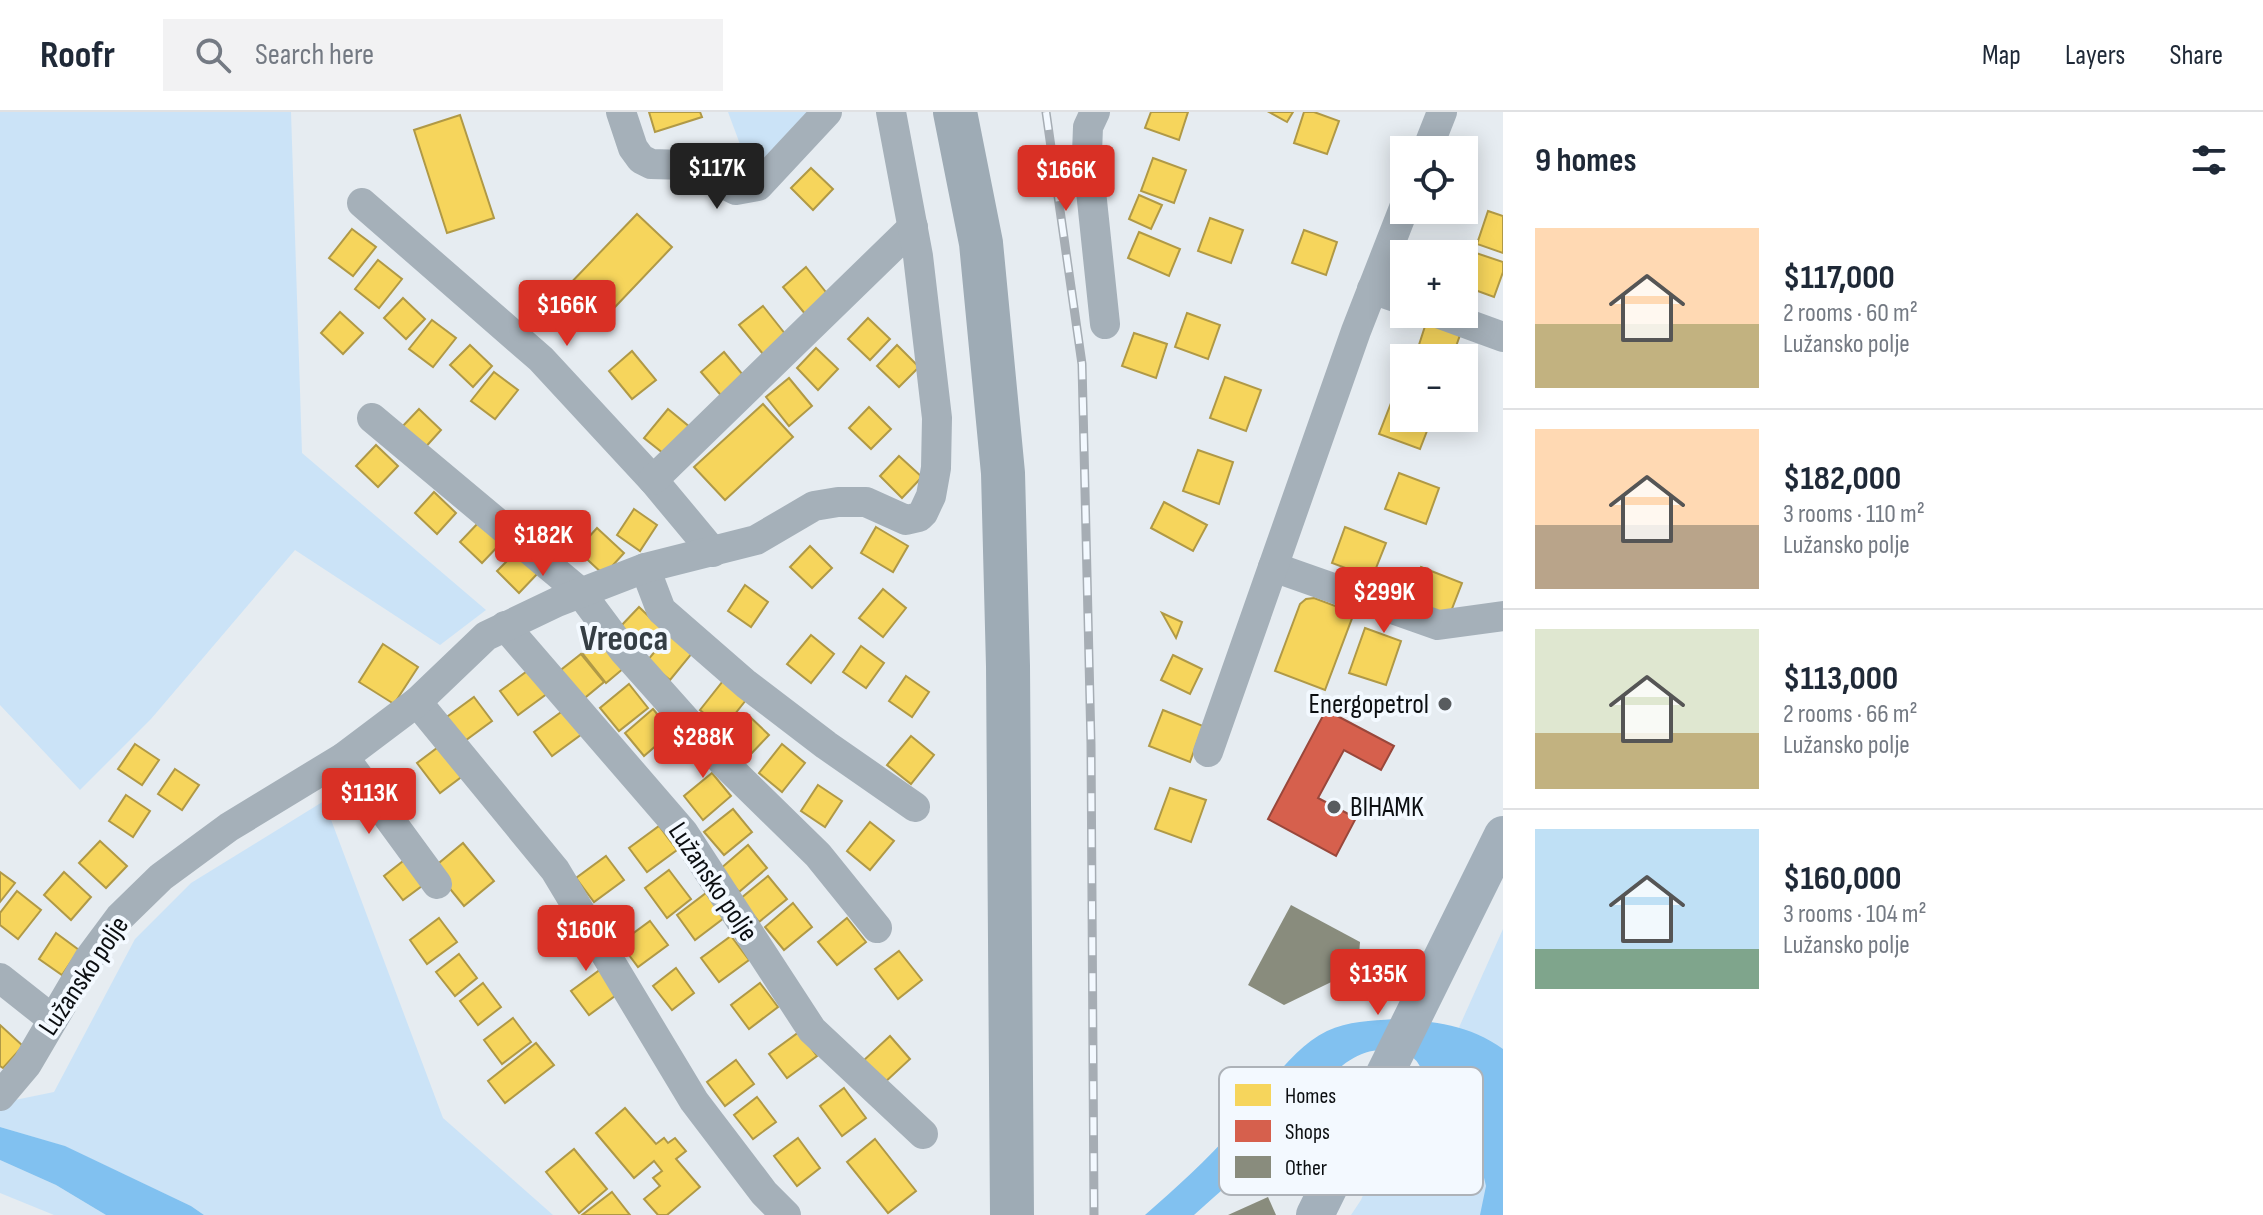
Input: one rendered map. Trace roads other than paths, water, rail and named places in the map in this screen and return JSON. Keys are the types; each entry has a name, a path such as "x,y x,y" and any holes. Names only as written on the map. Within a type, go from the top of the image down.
{"highway":[{"path":"930,112 955,243 973,423 982,623 984,1215"},
{"path":"955,112 981,243 1003,473 1008,666 1012,1215"}],"main road":[{"path":"1388,1067 1503,835"},
{"path":"1315,1215 1325,1195"}],"street":[{"path":"621,112 633,148 641,159 651,164 686,165 736,190 758,186 827,112"},
{"name":"Lužansko polje","path":"0,1096 27,1064 88,960 120,917 161,877 229,827 344,757 417,702 486,636 580,592 645,568 756,540 814,506 866,502 906,520 923,513 931,496 936,468 937,418 913,227 891,112"},
{"path":"1095,112 1088,127 1087,153 1105,324"},
{"path":"1433,136 1442,112"},
{"path":"362,203 541,359 653,480 713,552"},
{"path":"1208,752 1398,224"},
{"path":"653,480 913,227"},
{"path":"1372,289 1390,295"},
{"path":"1478,328 1503,337"},
{"path":"372,418 580,592 624,651 723,762 818,855 877,928"},
{"path":"1273,567 1438,625 1503,616"},
{"path":"645,568 661,610 746,684 915,807"},
{"name":"Lužansko polje","path":"505,626 683,832 812,1030 923,1134"},
{"path":"417,702 555,870 694,1101 764,1193 786,1215"},
{"path":"344,757 437,884"},
{"path":"0,978 52,1019"}],"water":[{"path":"1394,1019 1451,1026 1478,1034 1503,1049 1503,1215 1480,1215 1486,1186 1483,1173 1483,1067 1420,1067 1406,1054 1374,1051 1356,1056 1341,1067 1283,1067 1313,1039 1343,1025"},
{"path":"0,1127 65,1146 204,1215 106,1215 56,1185 0,1160"},
{"path":"1219,1145 1219,1193 1194,1215 1145,1215 1180,1184"}],"railway":[{"path":"1046,112 1082,364 1091,744 1094,1215"}],"place":[{"name":"Energopetrol","path":"1445,704"},
{"name":"BIHAMK","path":"1334,807"}],"district":[{"name":"Vreoca","path":"624,639"}]}
